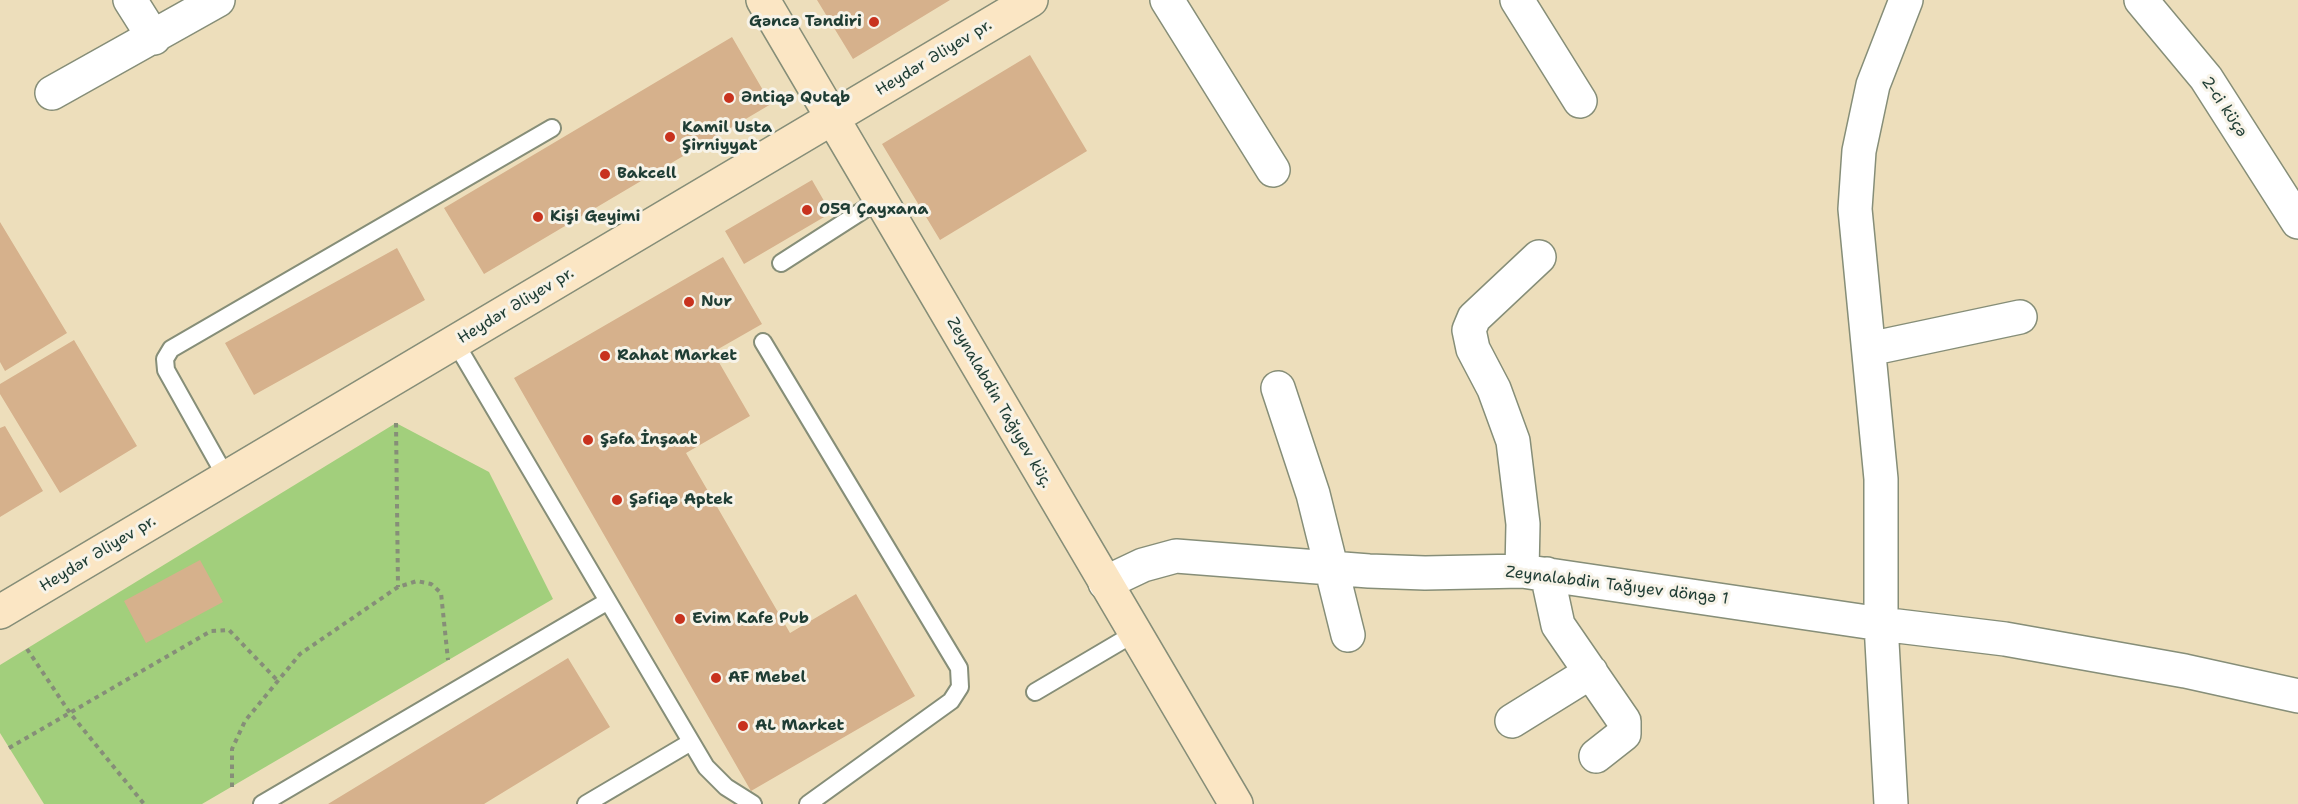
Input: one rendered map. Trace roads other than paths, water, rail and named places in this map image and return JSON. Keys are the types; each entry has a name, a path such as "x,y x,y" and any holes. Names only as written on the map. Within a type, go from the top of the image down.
{"main road":[{"name":"Zeynalabdin Tağıyev küç.","path":"763,0 1236,804"},
{"name":"Heydər Əliyev pr.","path":"0,612 1031,0"}],"street":[{"path":"130,0 154,38"},
{"path":"52,93 154,38 218,0"},
{"path":"1167,0 1273,170"},
{"path":"1517,0 1580,101"},
{"path":"1891,804 1881,624 1881,478 1855,209 1859,151 1873,85 1906,0"},
{"name":"2-ci küçə","path":"2140,0 2206,78 2298,222"},
{"path":"1539,256 1474,318 1469,330 1473,349 1494,389 1513,441 1523,524 1534,573 1558,625 1624,721 1624,734 1596,756"},
{"path":"1869,349 2020,317"},
{"path":"1278,388 1313,494 1348,635"},
{"name":"Zeynalabdin Tağıyev döngə 1","path":"1105,583 1143,564 1176,556 1425,573 1534,573 1881,624 2005,639 2185,671 2298,696"},
{"path":"1512,721 1591,672"}],"lane":[{"path":"226,477 166,370 165,359 171,349 552,128"},
{"path":"781,263 879,200"},
{"path":"455,342 706,767 726,788 753,804"},
{"path":"763,342 959,668 960,687 951,701 808,804"},
{"path":"262,804 608,601"},
{"path":"1035,692 1135,633"},
{"path":"586,804 691,742"}],"place":[{"name":"Gəncə Təndiri","path":"874,22"},
{"name":"Əntiqə Qutqb","path":"729,98"},
{"name":"Kamil Usta Şirniyyat","path":"670,137"},
{"name":"Bakcell","path":"605,174"},
{"name":"059 Çayxana","path":"807,210"},
{"name":"Kişi Geyimi","path":"538,217"},
{"name":"Nur","path":"689,302"},
{"name":"Rahat Market","path":"605,356"},
{"name":"Şəfa İnşaat","path":"588,440"},
{"name":"Şəfiqə Aptek","path":"617,500"},
{"name":"Evim Kafe Pub","path":"680,619"},
{"name":"AF Mebel","path":"716,678"},
{"name":"AL Market","path":"743,726"}]}
